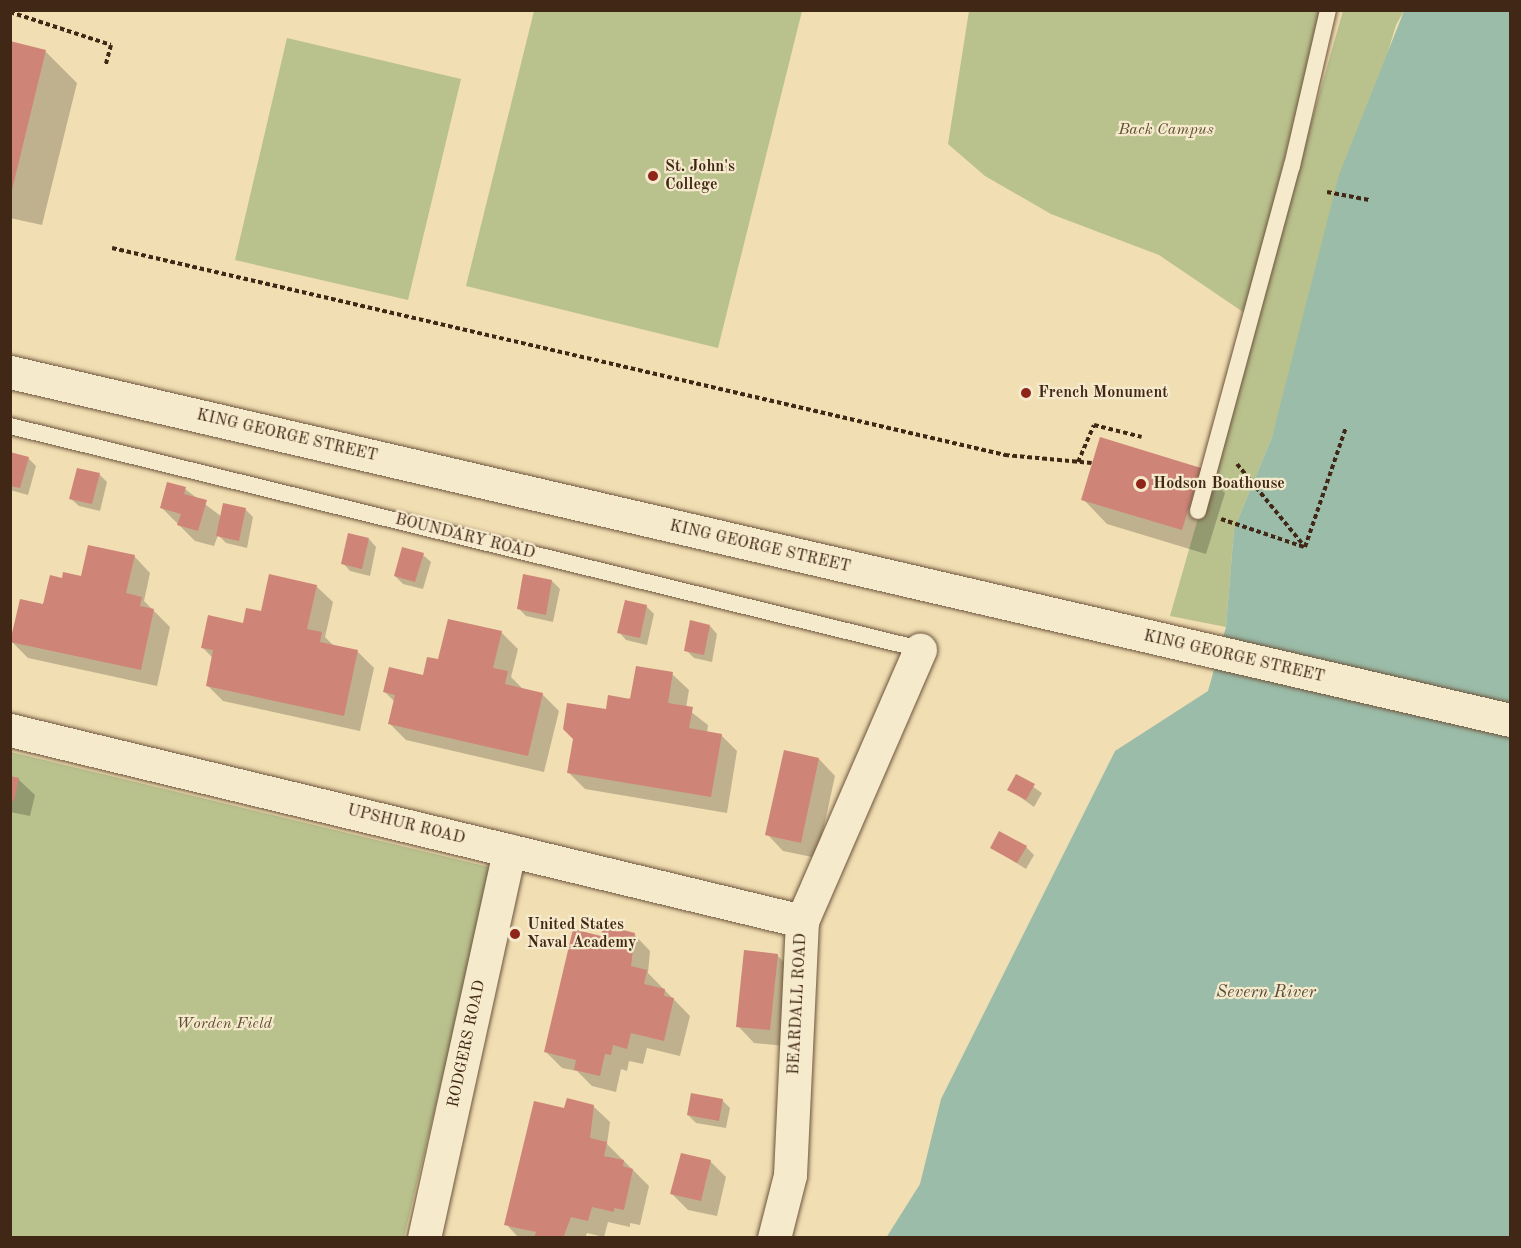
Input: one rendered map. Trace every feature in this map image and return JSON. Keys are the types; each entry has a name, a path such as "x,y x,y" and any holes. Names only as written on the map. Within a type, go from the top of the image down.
{"street":[{"name":"KING GEORGE STREET","path":"10,372 1510,720"},
{"name":"BEARDALL ROAD","path":"774,1238 790,1175 802,921 920,649"},
{"name":"UPSHUR ROAD","path":"10,730 802,921"},
{"name":"RODGERS ROAD","path":"424,1238 509,850"}],"lane":[{"path":"1198,511 1292,166 1328,10"},
{"name":"BOUNDARY ROAD","path":"10,426 920,649"}],"path":[{"path":"10,12 111,45 106,64"},
{"path":"1327,192 1369,200"},
{"path":"112,248 1005,455 1092,463"},
{"path":"1078,462 1094,426 1142,437"},
{"path":"1305,547 1346,427"},
{"path":"1218,440 1305,547"},
{"path":"1198,511 1305,547"}],"green space":[{"path":"534,11 802,11 718,348 466,286"},
{"name":"Back Campus","path":"969,11 1321,11 1246,314 1159,255 1051,214 985,176 948,144"},
{"path":"1343,11 1404,11 1396,25 1272,437 1234,529 1226,627 1170,616"},
{"path":"287,38 461,79 408,300 235,260"},
{"name":"Worden Field","path":"11,752 493,868 404,1237 11,1238"}],"water":[{"name":"Severn River","path":"1404,11 1510,11 1510,1237 886,1238 920,1184 941,1099 1115,751 1208,691 1226,627 1234,529 1272,437 1339,175"}],"building":[{"path":"10,41 46,50 11,194 10,193"},
{"name":"Hodson Boathouse","path":"1100,437 1201,468 1182,530 1081,500"},
{"path":"10,452 29,457 20,488 10,486"},
{"path":"77,468 100,473 92,504 69,499"},
{"path":"167,482 186,487 184,494 207,500 198,531 177,525 181,514 160,508"},
{"path":"223,503 246,508 239,541 216,536"},
{"path":"348,533 369,538 362,569 341,564"},
{"path":"88,545 135,555 126,593 142,597 140,606 154,609 141,670 10,642 20,599 43,604 50,575 62,578 63,572 81,576"},
{"path":"402,547 424,553 415,582 394,576"},
{"path":"269,574 317,585 307,629 322,632 320,642 358,650 344,716 206,686 213,650 201,648 208,615 243,623 246,608 261,611"},
{"path":"523,574 552,580 546,615 517,609"},
{"path":"625,600 647,605 640,638 617,633"},
{"path":"448,619 502,631 493,668 508,671 505,684 543,693 528,756 388,724 395,695 383,692 389,667 423,675 427,657 438,659"},
{"path":"690,620 710,625 704,655 684,651"},
{"path":"636,666 673,672 668,703 693,707 689,728 722,734 711,797 567,773 573,739 563,729 567,703 606,709 608,695 630,699"},
{"path":"784,750 819,758 801,843 765,835"},
{"path":"1016,774 1035,784 1026,800 1007,790"},
{"path":"10,776 19,778 14,801 10,800"},
{"path":"999,831 1027,846 1017,863 990,848"},
{"path":"603,925 635,933 631,966 647,970 644,984 665,989 664,996 674,998 664,1041 631,1033 627,1049 613,1045 611,1055 605,1054 600,1076 574,1070 576,1060 544,1052 573,929 601,936"},
{"path":"744,950 778,954 770,1030 736,1027"},
{"path":"691,1093 723,1099 719,1121 687,1115"},
{"path":"567,1098 594,1105 590,1138 607,1142 604,1156 624,1160 623,1166 633,1169 624,1210 614,1208 614,1212 592,1207 588,1221 571,1217 563,1238 534,1238 536,1232 504,1225 534,1101 564,1108"},
{"path":"681,1153 711,1160 701,1201 670,1194"}],"place":[{"name":"St. John's College","path":"653,176"},
{"name":"French Monument","path":"1026,393"},
{"name":"Hodson Boathouse","path":"1141,484"},
{"name":"United States Naval Academy","path":"515,934"}]}
